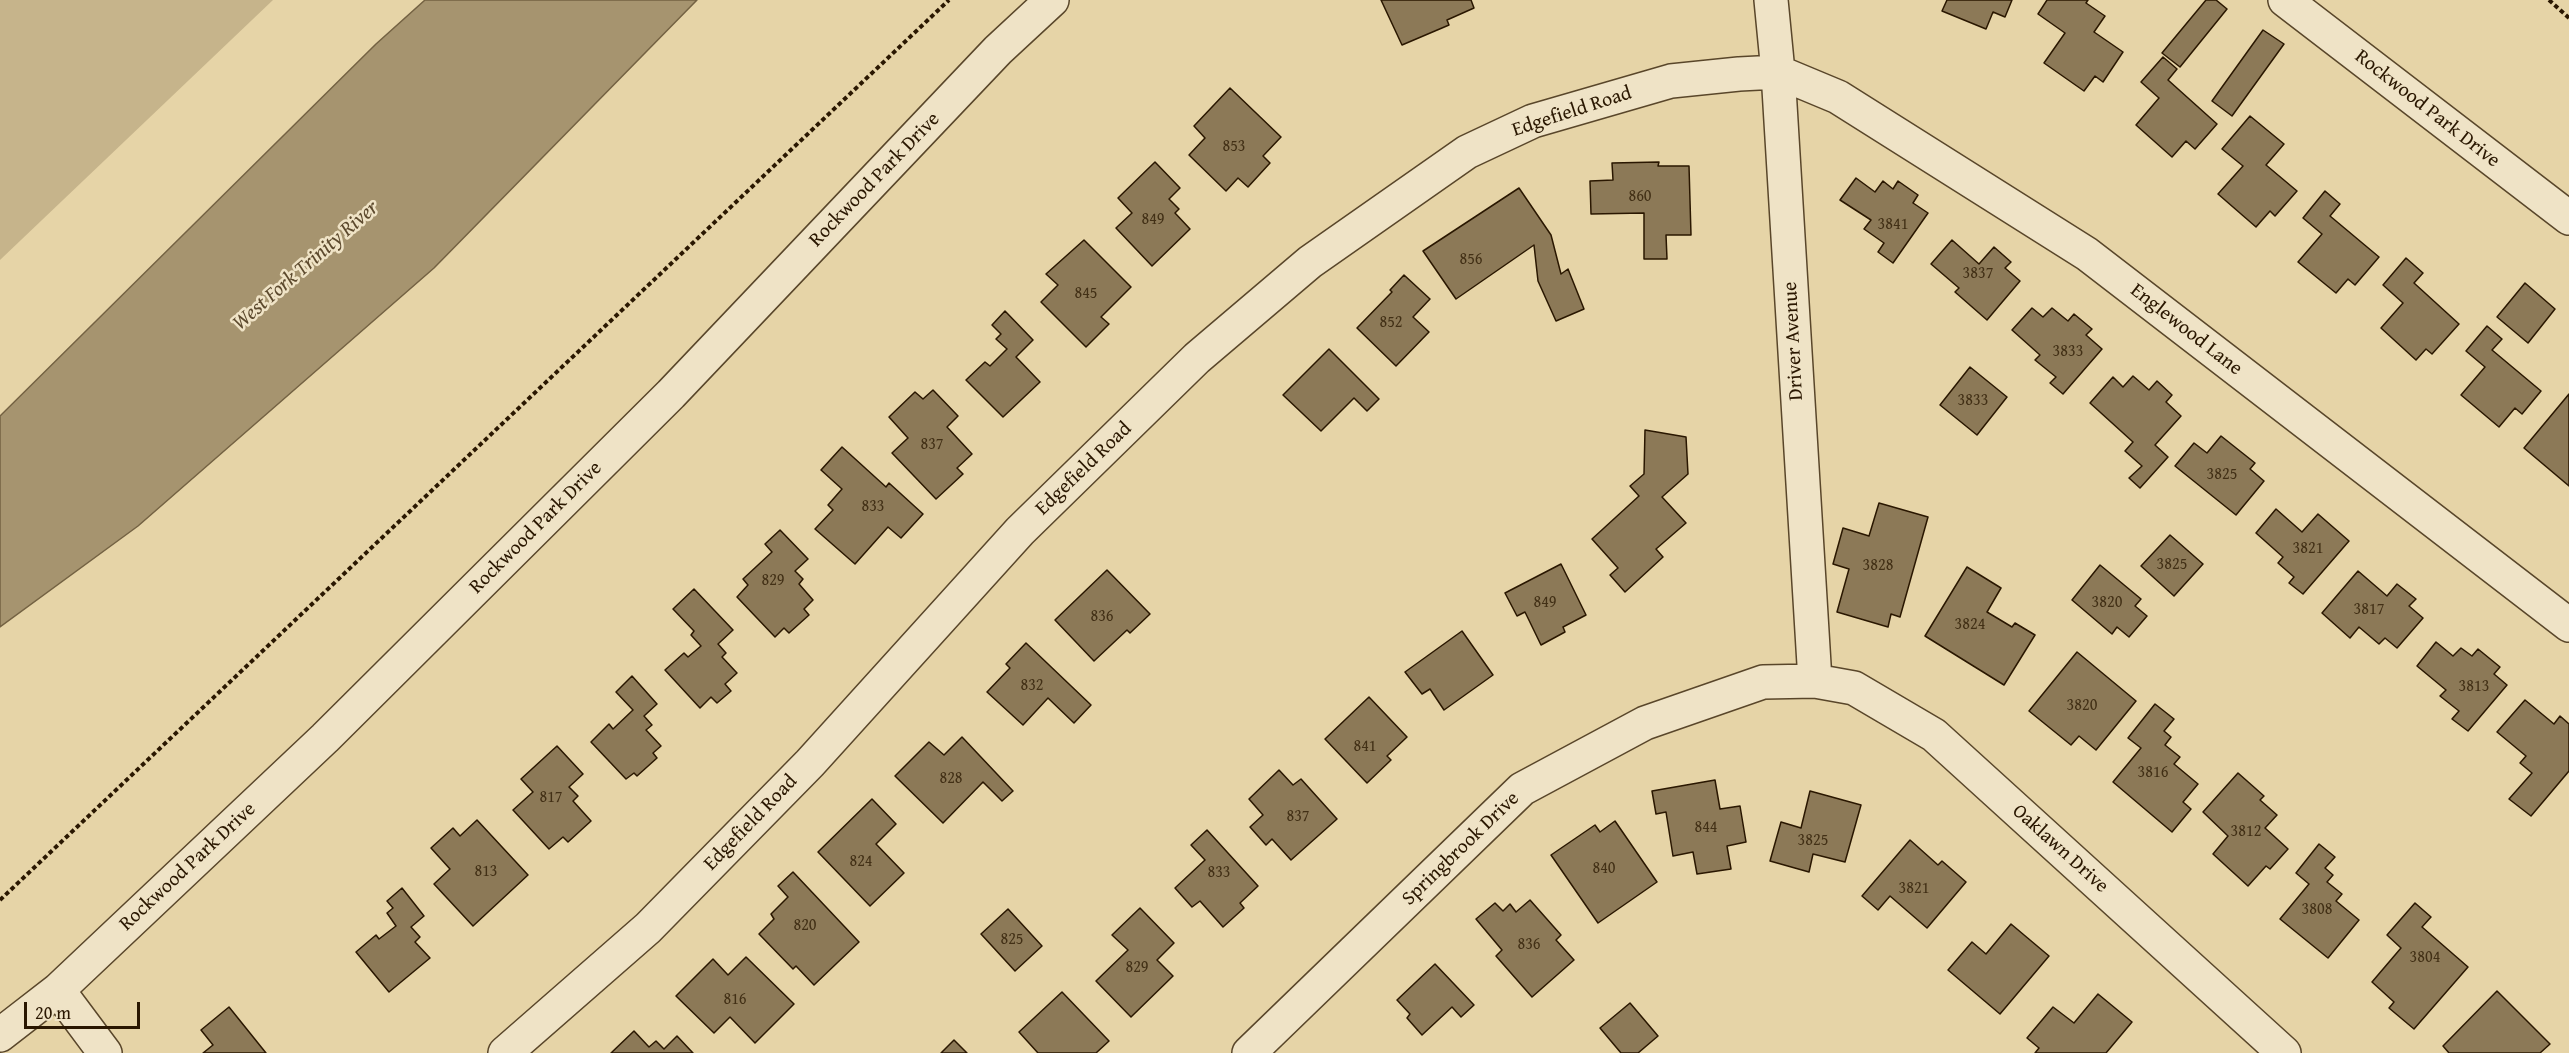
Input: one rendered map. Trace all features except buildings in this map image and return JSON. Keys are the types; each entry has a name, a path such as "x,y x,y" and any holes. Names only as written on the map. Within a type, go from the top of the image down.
{"street":[{"name":"Rockwood Park Drive","path":"0,1035 58,990 324,738 671,394 998,50 1052,0"},
{"name":"Driver Avenue","path":"1771,0 1778,72 1815,681"},
{"name":"Rockwood Park Drive","path":"2285,0 2569,218"},
{"name":"Englewood Lane","path":"1778,72 1838,97 2087,254 2569,625"},
{"name":"Edgefield Road","path":"505,1053 648,928 810,763 1020,531 1197,358 1310,262 1467,152 1533,121 1671,81 1778,72"},
{"name":"Springbrook Drive","path":"1249,1053 1522,789 1645,723 1763,681 1815,681"},
{"name":"Oaklawn Drive","path":"1815,681 1854,688 1934,735 2284,1053"},
{"path":"58,990 105,1053"}],"path":[{"path":"0,900 950,0"},
{"path":"2549,0 2569,18"}],"shaded area":[{"path":"0,0 273,0 0,260"}],"water":[{"name":"West Fork Trinity River","path":"425,0 697,0 434,268 138,526 0,627 0,416 376,44"}]}
